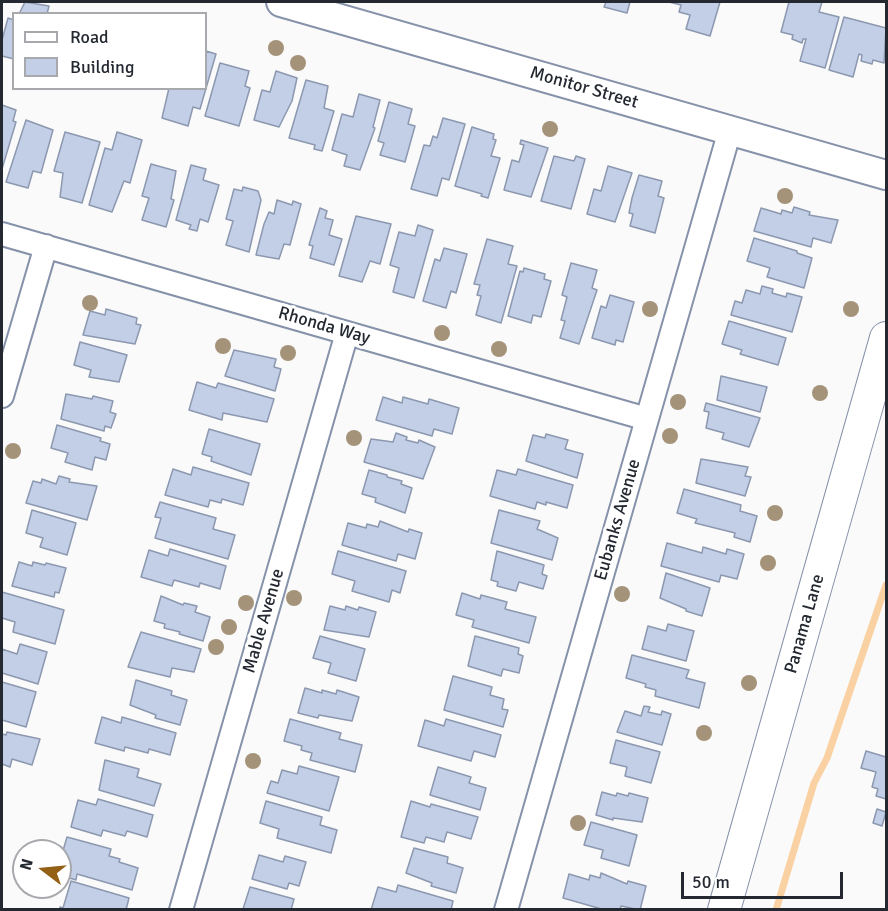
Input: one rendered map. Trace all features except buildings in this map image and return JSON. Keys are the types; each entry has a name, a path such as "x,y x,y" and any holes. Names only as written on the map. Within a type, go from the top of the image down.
{"main road":[{"name":"Panama Lane","path":"724,909 886,338"}],"street":[{"name":"Monitor Street","path":"281,2 886,175"},
{"name":"Eubanks Avenue","path":"506,909 730,130"},
{"name":"Rhonda Way","path":"2,234 647,419"},
{"path":"2,396 46,246"},
{"name":"Mable Avenue","path":"181,909 346,333"}],"waterway":[{"path":"776,910 814,783 827,758 886,585"}]}
